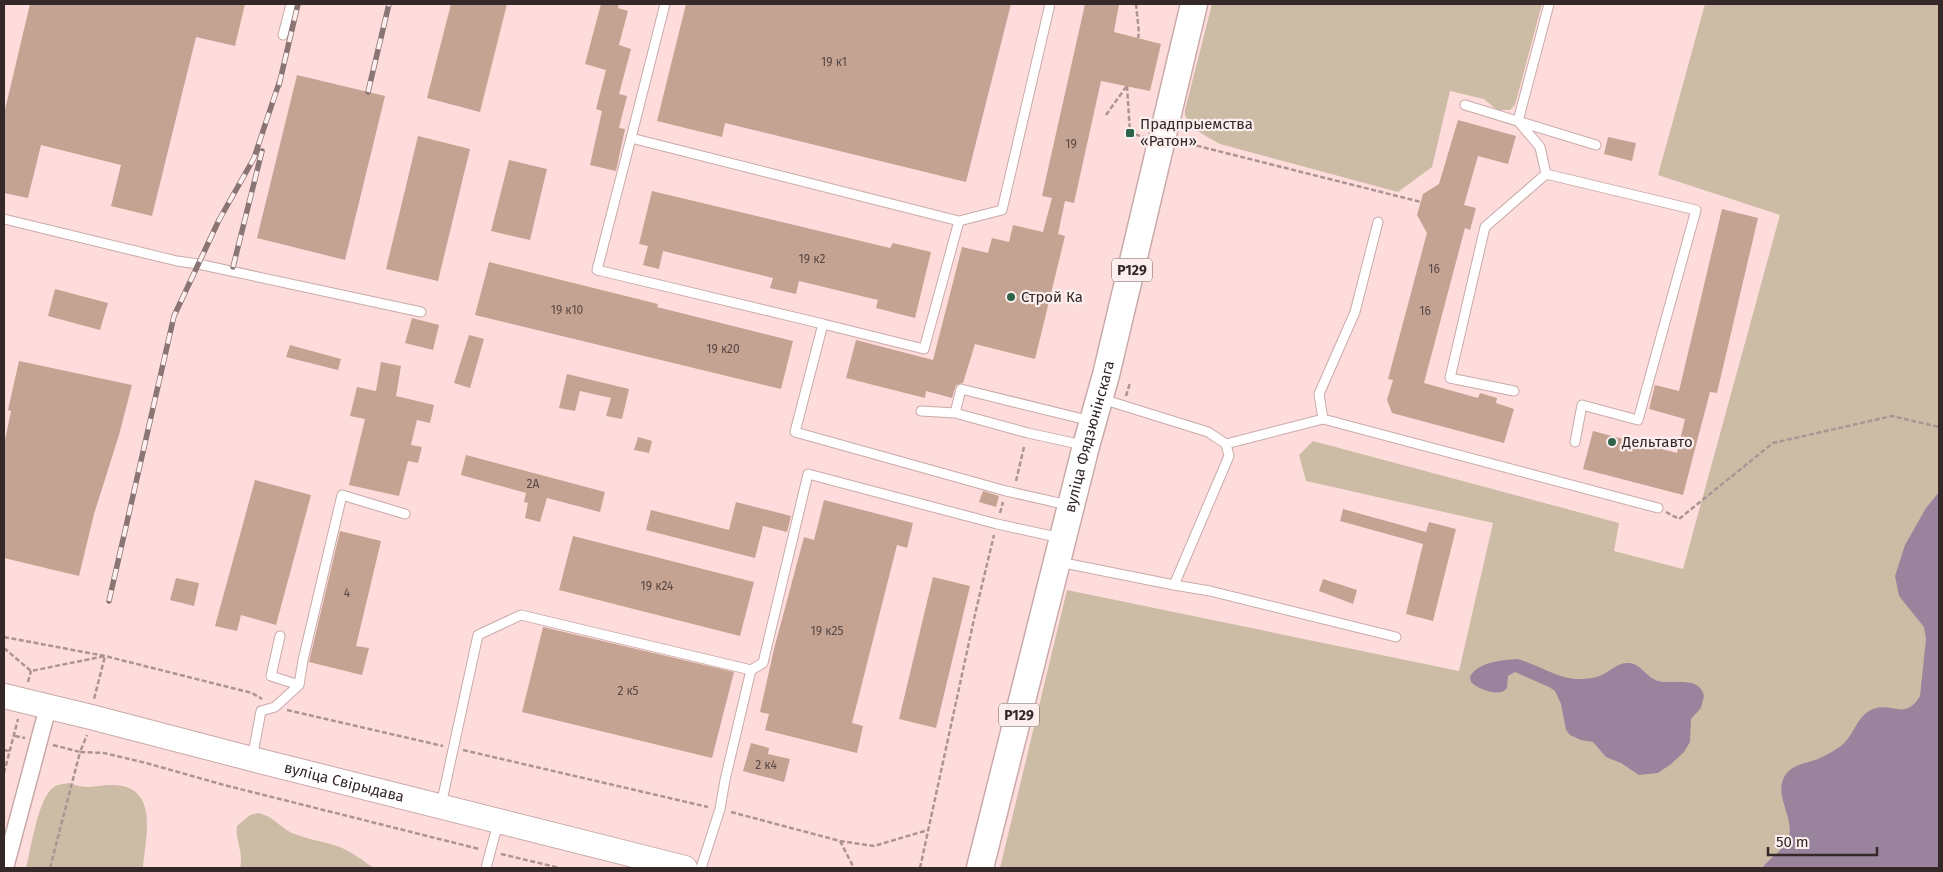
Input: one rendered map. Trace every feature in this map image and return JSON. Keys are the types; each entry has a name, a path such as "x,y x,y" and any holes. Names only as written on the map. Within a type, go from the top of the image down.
{"main road":[{"name":"вуліца Фядзюнінскага","path":"980,868 1142,230 1194,4"},
{"name":"вуліца Свірыдава","path":"4,696 499,821 652,864 685,868"}],"street":[{"path":"5,868 48,707"}],"lane":[{"path":"283,36 290,4"},
{"path":"665,4 596,270 924,349 959,221"},
{"path":"631,138 959,221 1002,210 1050,4"},
{"path":"1518,121 1549,4"},
{"path":"1465,105 1596,145"},
{"path":"1518,121 1540,147 1546,174"},
{"path":"1514,391 1450,378 1485,227 1546,174"},
{"path":"1546,174 1696,210 1638,420 1582,405 1575,442"},
{"path":"4,219 176,262 198,264 421,312"},
{"path":"1323,419 1319,394 1356,312 1378,222"},
{"path":"823,324 795,432 1006,491 1071,506"},
{"path":"955,413 961,389 1093,422 1208,432 1226,444 1229,456 1174,584"},
{"path":"921,411 955,413 1028,433 1093,422"},
{"path":"1226,444 1323,419 1658,508"},
{"path":"440,807 478,636 521,615 751,670 763,663 808,474 997,524 1061,550 1174,584 1210,591 1396,637"},
{"path":"252,759 261,711 275,707 299,685 303,660 342,495 405,514"},
{"path":"280,636 271,676 299,685"},
{"path":"701,868 720,809 751,670"},
{"path":"486,868 499,821"}],"path":[{"path":"1136,4 1138,38"},
{"path":"1106,115 1127,86 1130,133"},
{"path":"1174,140 1421,202"},
{"path":"1658,508 1679,519 1773,443 1892,416 1939,427"},
{"path":"920,868 976,610 997,524 1006,491 1015,484 1024,447"},
{"path":"4,648 31,671"},
{"path":"31,671 105,656 94,700"},
{"path":"28,682 31,671"},
{"path":"4,773 19,715"},
{"path":"4,750 9,751"},
{"path":"50,868 80,752 104,753 146,763 224,785 560,868"},
{"path":"840,841 854,868"}],"shaded area":[{"path":"1212,4 1542,4 1515,105 1510,110 1497,110 1484,99 1450,91 1432,167 1398,192 1220,144 1192,126 1185,116 1185,110"},
{"path":"1705,4 1939,4 1939,868 1000,868 1067,590 1459,671 1493,523 1306,481 1299,455 1313,441 1619,523 1614,551 1683,569 1780,215 1658,175"},
{"path":"1939,492 1939,868 1762,868 1785,845 1789,836 1789,820 1781,788 1787,773 1801,764 1818,759 1841,746 1863,716 1873,709 1880,707 1909,708 1920,696 1926,639 1924,627 1899,596 1895,576 1905,545 1926,508"},
{"path":"1517,659 1560,676 1575,679 1596,677 1618,665 1629,663 1637,665 1650,677 1658,681 1685,682 1697,685 1704,696 1701,708 1691,719 1690,742 1684,752 1658,773 1639,775 1621,763 1606,757 1593,742 1581,740 1570,735 1566,730 1561,704 1555,691 1549,687 1515,672 1508,676 1507,688 1504,691 1484,690 1471,682 1470,677 1473,672 1484,665 1497,661"},
{"path":"69,783 82,787 115,785 129,788 139,795 147,816 143,868 26,868 39,812 48,793 54,787"},
{"path":"258,813 273,819 292,833 342,848 374,868 240,868 241,857 237,826 250,815"}],"building":[{"path":"30,4 245,4 235,46 196,37 152,216 111,206 121,165 41,145 28,198 4,193 4,114"},
{"path":"451,4 507,4 480,112 427,98"},
{"path":"601,4 619,4 618,8 628,11 619,45 631,49 619,94 627,96 619,128 625,129 616,171 590,165 602,111 596,109 606,70 585,64"},
{"path":"686,4 1011,4 966,182 725,123 722,137 657,121"},
{"path":"1085,4 1119,4 1114,32 1161,44 1150,91 1101,81 1074,203 1065,201 1058,234 1065,236 1035,359 975,344 963,383 956,385 952,398 926,391 925,398 846,378 856,340 933,360 962,247 988,253 992,238 1009,242 1013,225 1043,232 1052,198 1042,196"},
{"path":"297,75 385,96 345,260 257,238"},
{"path":"1458,120 1516,136 1508,164 1478,156 1464,205 1476,208 1470,230 1465,228 1424,383 1478,398 1480,393 1497,398 1496,403 1514,409 1504,443 1392,413 1387,400 1393,380 1388,379 1427,233 1417,215 1423,194 1439,184"},
{"path":"418,136 470,149 438,281 386,269"},
{"path":"1608,137 1636,143 1632,161 1604,154"},
{"path":"509,160 547,169 530,240 491,231"},
{"path":"652,191 890,248 893,243 931,252 915,318 876,308 878,300 799,281 796,294 770,288 773,278 663,251 659,269 643,265 648,246 639,244"},
{"path":"1722,209 1758,218 1717,393 1710,392 1683,495 1583,469 1593,431 1677,453 1685,419 1649,409 1655,385 1679,391"},
{"path":"489,262 658,304 657,307 793,341 781,389 475,315"},
{"path":"55,289 108,303 100,330 48,316"},
{"path":"412,318 439,325 433,350 405,343"},
{"path":"469,335 484,339 470,388 454,383"},
{"path":"290,345 341,359 338,370 286,357"},
{"path":"19,361 132,385 119,435 94,514 79,576 4,558 4,445 11,411 8,410"},
{"path":"381,362 401,366 396,396 434,405 430,423 417,420 411,445 422,447 418,463 408,461 399,496 349,485 365,419 350,416 357,387 376,391"},
{"path":"567,374 629,389 622,419 606,416 611,398 580,391 575,411 559,408"},
{"path":"638,437 652,441 649,453 634,450"},
{"path":"466,455 605,492 600,512 547,498 540,522 525,518 528,503 524,502 526,493 461,475"},
{"path":"255,480 311,495 276,625 241,615 237,631 215,626"},
{"path":"983,491 999,496 996,507 979,502"},
{"path":"824,500 913,523 907,548 897,545 852,723 863,726 857,753 765,730 769,714 760,712 774,649 804,537 814,540"},
{"path":"736,502 791,516 787,532 763,526 755,558 646,530 651,510 729,530"},
{"path":"1343,509 1426,532 1429,522 1456,529 1433,621 1406,614 1423,544 1340,521"},
{"path":"340,531 381,541 356,646 369,648 362,675 309,662"},
{"path":"573,536 754,582 740,636 559,590"},
{"path":"933,577 970,586 936,728 899,719"},
{"path":"176,578 199,583 194,606 170,600"},
{"path":"1323,579 1357,590 1353,604 1319,591"},
{"path":"543,627 734,672 712,758 522,712"},
{"path":"751,743 769,748 768,754 790,759 784,782 743,771"}],"railway":[{"path":"279,85 298,4"},
{"path":"368,92 389,4"},
{"path":"109,601 174,316 219,220 254,158 280,80"},
{"path":"233,267 262,151"}],"place":[{"name":"Прадпрыемства «Ратон»","path":"1130,133"},
{"name":"Строй Ка","path":"1011,297"},
{"name":"Дельтавто","path":"1612,442"}]}
